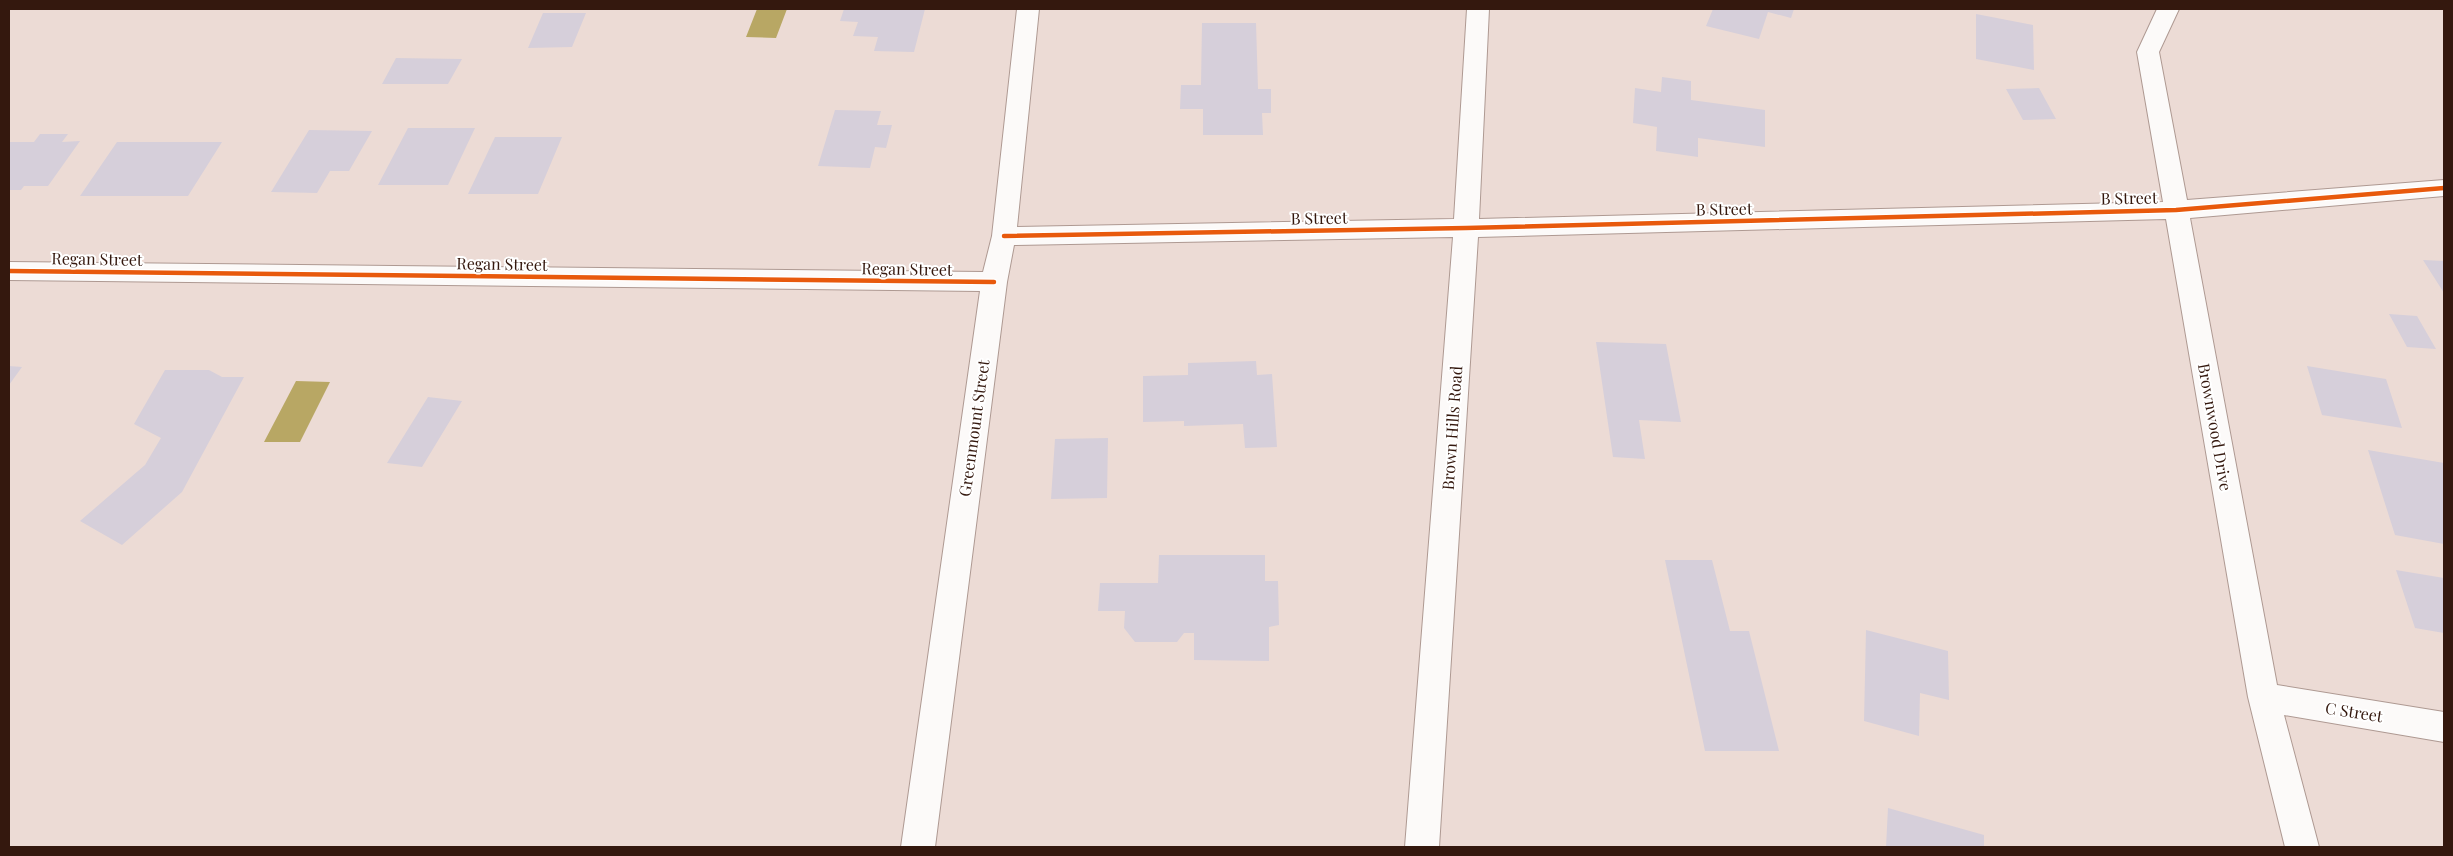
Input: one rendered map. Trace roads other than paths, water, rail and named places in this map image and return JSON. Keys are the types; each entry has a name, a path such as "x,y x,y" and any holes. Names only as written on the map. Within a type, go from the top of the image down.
{"street":[{"name":"Greenmount Street","path":"918,847 994,282 1004,236 1028,9"},
{"name":"Brown Hills Road","path":"1422,847 1466,228 1478,9"},
{"name":"Brownwood Drive","path":"2168,9 2148,52 2264,697 2302,847"},
{"name":"B Street","path":"1004,236 1466,228 2176,210 2444,188"},
{"name":"Regan Street","path":"9,271 994,282"},
{"name":"C Street","path":"2264,697 2444,727"}]}
